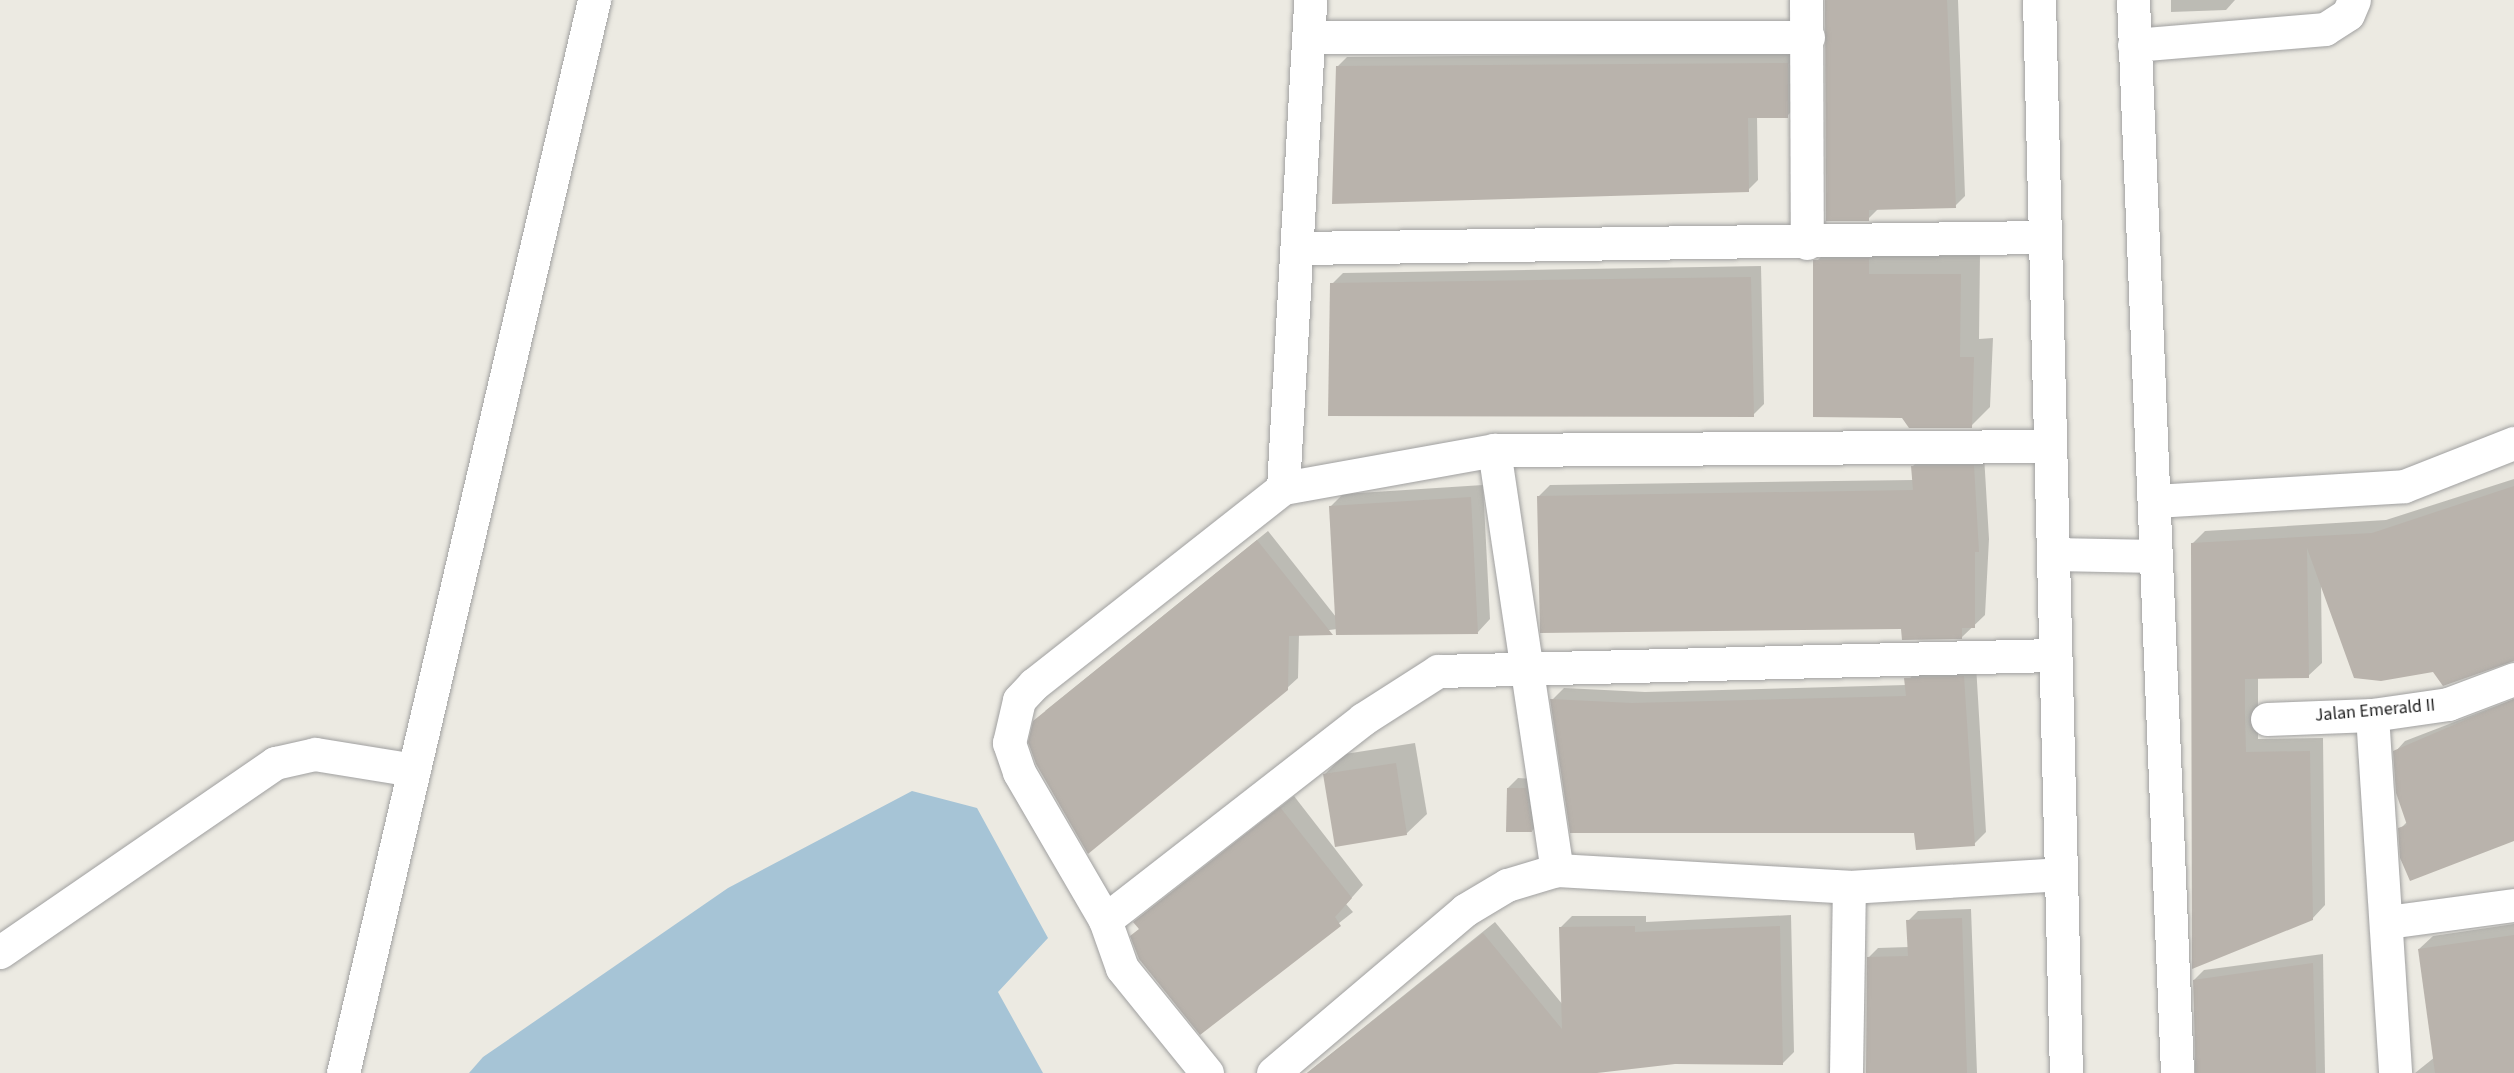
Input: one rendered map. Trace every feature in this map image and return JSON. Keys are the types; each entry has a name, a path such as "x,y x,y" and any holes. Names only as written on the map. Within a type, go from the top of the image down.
{"street":[{"path":"343,1073 594,0"},
{"path":"1283,488 1312,37 1310,0"},
{"path":"1806,0 1808,37 1807,243"},
{"path":"2039,0 2042,237 2049,446 2057,554 2055,655 2066,1073"},
{"path":"2133,0 2154,501 2153,556 2177,1073"},
{"path":"2134,45 2325,30 2348,14 2354,0"},
{"path":"1312,37 1808,37"},
{"path":"1299,248 1807,243 2042,237"},
{"path":"2154,501 2404,486 2514,443"},
{"path":"1207,1073 1122,968 1105,920 1019,772 1009,743 1019,700 1283,488 1494,450 2049,446"},
{"path":"1494,450 1530,669 1557,870"},
{"path":"2057,554 2153,556"},
{"path":"1105,920 1410,684 1438,671 2055,655"},
{"name":"Jalan Emerald II","path":"2267,719 2372,715 2448,704 2514,679"},
{"path":"2372,715 2388,922 2395,1073"},
{"path":"0,952 275,762 315,754 414,770"},
{"path":"1273,1073 1465,910 1507,885 1557,870 1849,887 2059,874"},
{"path":"1846,1073 1849,887"},
{"path":"2388,922 2514,905"}],"water":[{"path":"912,791 977,808 1048,938 998,992 1043,1073 469,1073 483,1057 728,888"}],"building":[{"path":"1825,0 1947,0 1956,208 1869,210 1869,221 1826,221"},
{"path":"1788,63 1788,118 1748,118 1749,192 1332,204 1336,66"},
{"path":"1869,258 1869,274 1961,274 1960,357 1974,357 1972,428 1909,428 1902,418 1813,417 1813,260"},
{"path":"1751,277 1754,417 1328,416 1330,283"},
{"path":"1974,465 1979,552 1975,552 1975,628 1962,628 1962,639 1902,640 1901,629 1540,633 1537,496 1913,490 1911,466"},
{"path":"2514,486 2514,661 2443,686 2433,672 2381,681 2354,678 2307,548 2309,678 2245,679 2245,716 2246,752 2310,751 2313,920 2192,969 2191,543 2372,533"},
{"path":"1471,497 1478,634 1336,635 1329,506"},
{"path":"1257,540 1333,635 1289,636 1288,690 1088,854 1036,764 1028,742 1033,721"},
{"path":"1964,676 1975,846 1916,850 1914,833 1570,833 1550,699 1632,703 1906,696 1904,678"},
{"path":"2514,699 2514,841 2410,881 2400,858 2398,828 2407,825 2396,793 2393,751"},
{"path":"1396,763 1407,835 1335,847 1323,774"},
{"path":"1507,788 1526,788 1532,832 1506,832"},
{"path":"1280,807 1352,898 1335,917 1341,926 1200,1035 1139,959 1130,936 1139,929 1133,922"},
{"path":"1962,918 1967,1073 1866,1073 1867,957 1908,956 1906,920"},
{"path":"1635,926 1635,932 1780,926 1783,1065 1675,1064 1597,1073 1307,1073 1483,933 1562,1029 1559,927"},
{"path":"2514,935 2514,1073 2435,1073 2418,949"},
{"path":"2313,963 2316,1073 2196,1073 2193,980"}]}
